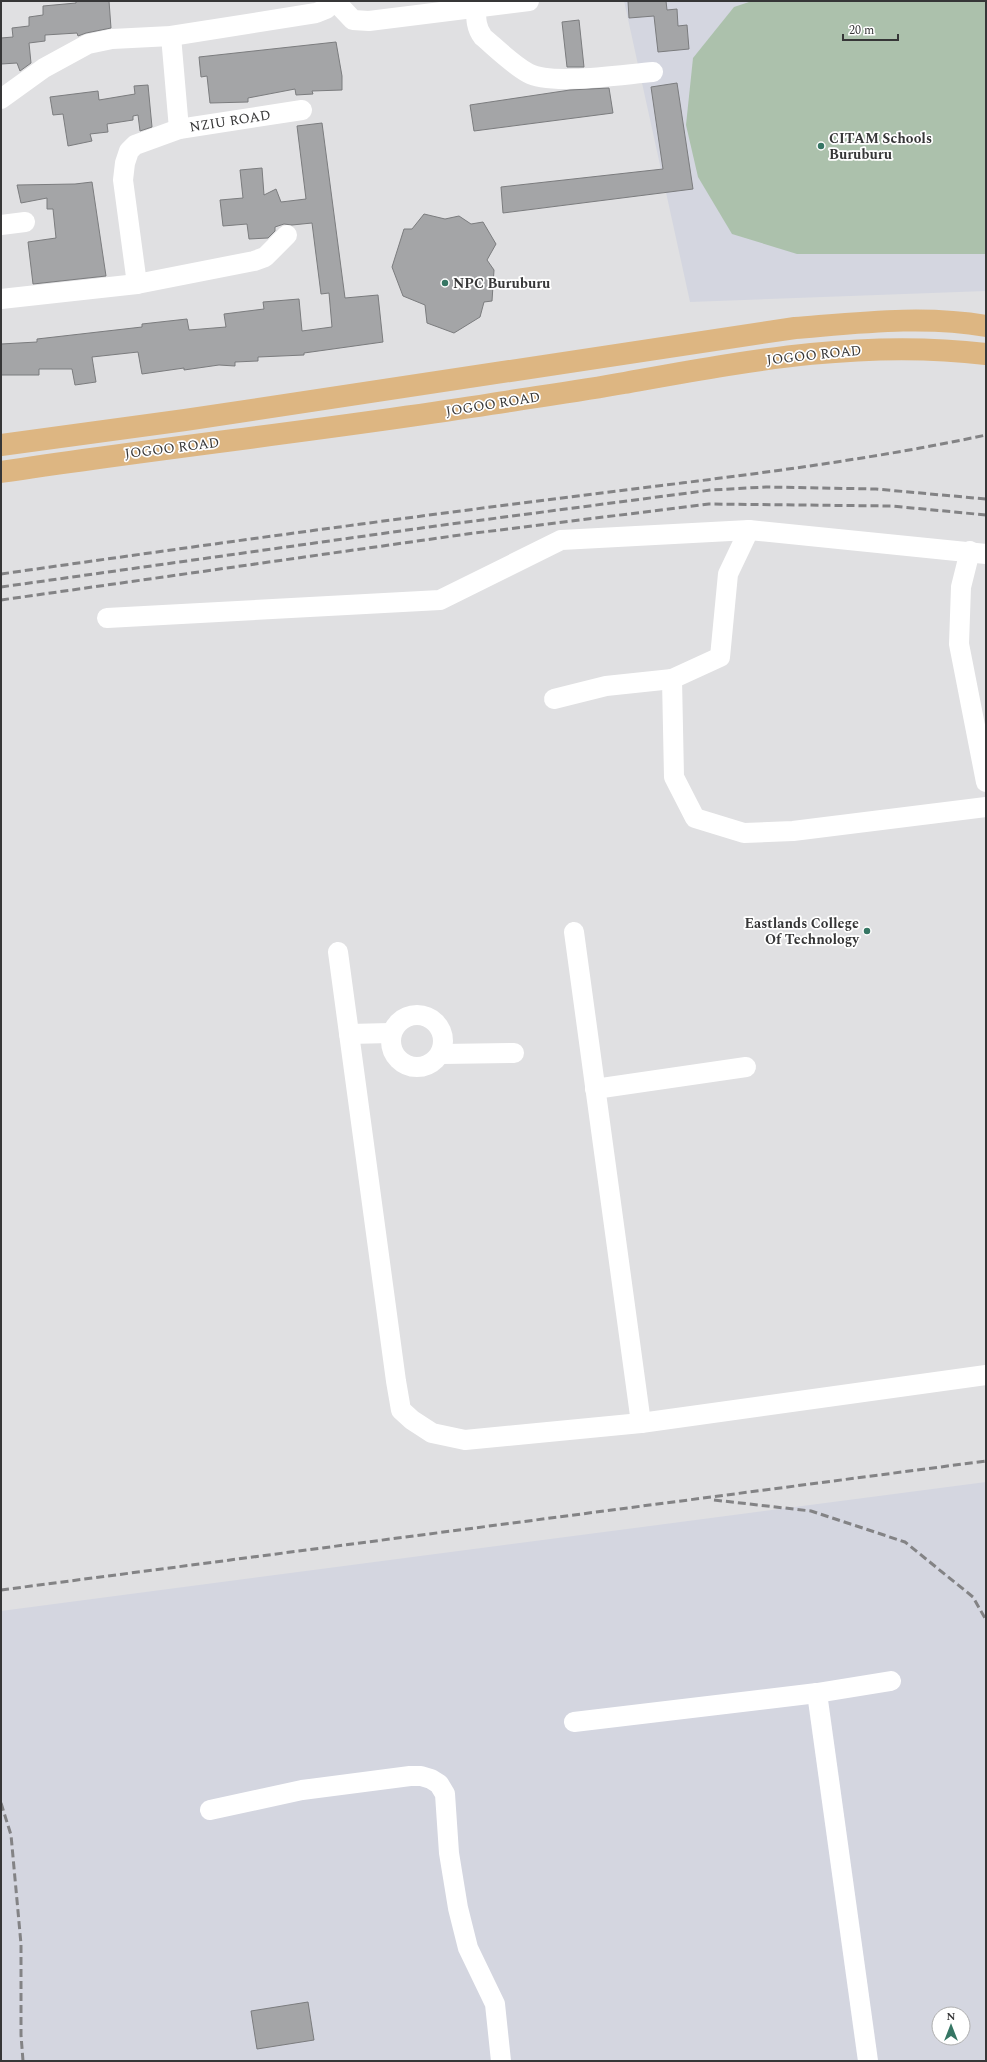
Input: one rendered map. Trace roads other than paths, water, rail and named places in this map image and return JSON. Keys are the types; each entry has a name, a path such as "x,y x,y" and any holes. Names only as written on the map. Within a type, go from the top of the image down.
{"main road":[{"name":"JOGOO ROAD","path":"1,445 185,420 795,328 870,322 936,321 986,326"},
{"name":"JOGOO ROAD","path":"1,472 121,454 432,414 704,368 826,351 901,348 949,349 986,354"}],"street":[{"path":"1,99 44,68 88,44 112,39 171,36 316,13 326,9 335,1 353,20 369,20 529,1"},
{"path":"476,8 478,30 483,37 528,73 538,77 555,80 653,72"},
{"name":"NZIU ROAD","path":"171,36 179,129 302,110"},
{"path":"137,284 124,204 124,163 129,151 135,145 179,129"},
{"path":"1,225 25,222"},
{"path":"1,299 137,284 254,261 265,257 287,235"},
{"path":"554,699 606,686 672,679 720,657 728,574 749,530"},
{"path":"107,618 440,600 561,540 749,530 978,552 961,586 959,644 986,782"},
{"path":"672,679 674,777 695,818 744,833 793,831 986,807"},
{"path":"574,932 641,1423"},
{"path":"338,952 401,1410 412,1420 432,1433 465,1440 641,1423 986,1375"},
{"path":"442,1054 444,1036 435,1020 419,1014 402,1019 391,1033 393,1053 407,1066 427,1066 442,1054 514,1053"},
{"path":"349,1034 391,1033"},
{"path":"596,1089 746,1067"},
{"path":"574,1722 817,1693 891,1681"},
{"path":"817,1693 868,2061"},
{"path":"210,1810 302,1790 410,1776 432,1778 439,1784 445,1794 449,1853 458,1908 468,1948 495,2004 501,2061"}],"railway":[{"path":"1,574 205,545 767,472 877,456 986,435"},
{"path":"1,587 436,526 711,490 766,487 876,489 986,499"},
{"path":"1,600 467,534 709,504 891,506 986,515"},
{"path":"1,1590 986,1461"},
{"path":"714,1500 811,1511 905,1542 973,1597 986,1620"},
{"path":"1,1803 11,1835 21,1944 21,2035 23,2061"}],"place":[{"name":"CITAM Schools Buruburu","path":"821,146"},
{"name":"NPC Buruburu","path":"445,283"},
{"name":"Eastlands College Of Technology","path":"867,931"}]}
